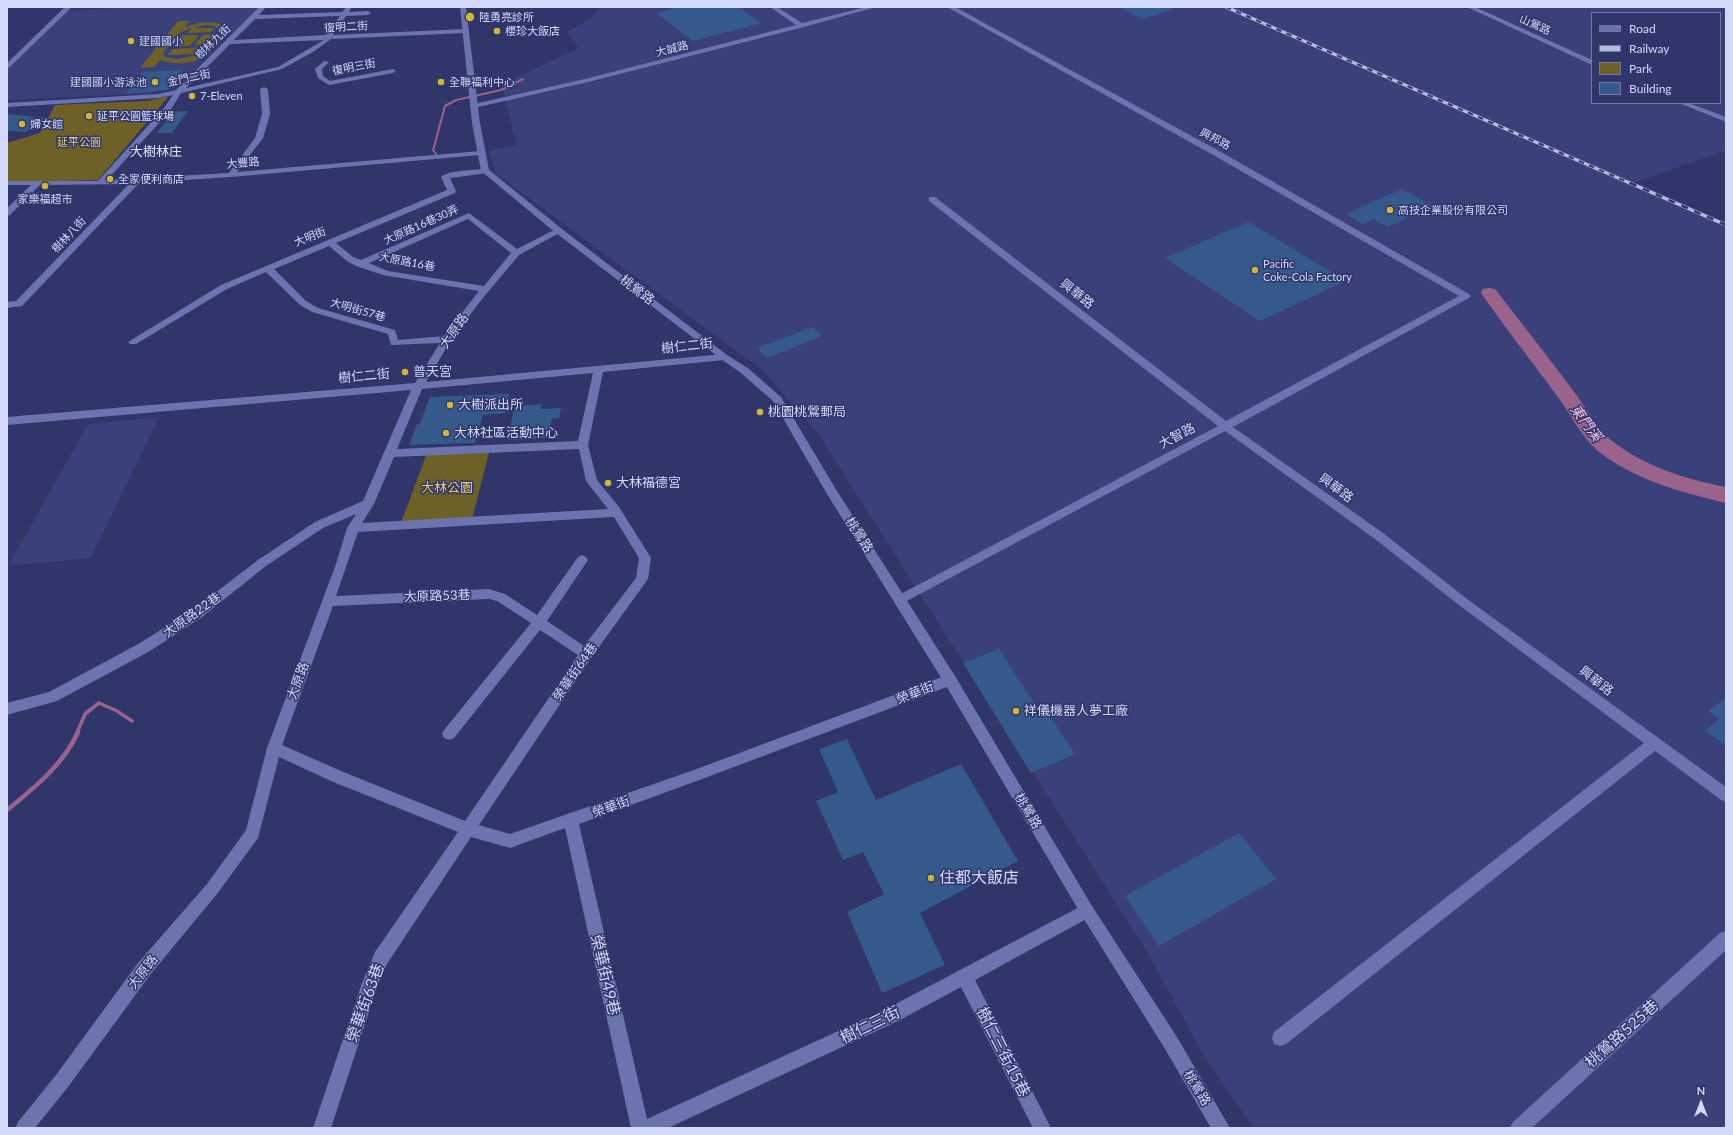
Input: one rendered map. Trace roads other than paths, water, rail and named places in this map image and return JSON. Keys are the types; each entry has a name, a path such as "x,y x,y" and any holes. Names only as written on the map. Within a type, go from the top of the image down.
{"street":[{"path":"7,67 69,7"},
{"name":"樹林九街","path":"100,183 157,120 179,91 264,7"},
{"path":"463,7 480,153 485,171"},
{"path":"773,7 802,26"},
{"name":"大誠路","path":"474,106 586,82 873,7"},
{"name":"興邦路","path":"950,7 1225,158 1466,296"},
{"name":"山鶯路","path":"1470,7 1591,63"},
{"path":"254,17 346,10 368,13"},
{"name":"金門二街","path":"7,105 151,96 280,68 298,59 326,41 346,10"},
{"name":"復明二街","path":"228,42 465,31"},
{"name":"復明三街","path":"298,59 326,62 318,70 320,77 329,83 393,71"},
{"path":"231,175 259,138 266,114 264,89"},
{"path":"1686,104 1726,120"},
{"name":"大豐路","path":"7,183 100,183 231,175 480,153"},
{"name":"桃鶯路","path":"485,171 559,231 724,357 745,371 777,399 831,491 901,599 1087,911 1171,1043 1221,1128"},
{"name":"大明街","path":"134,342 224,287 269,270 281,263 452,191 445,177 450,175 485,171"},
{"name":"樹林八街","path":"7,304 19,304 136,180"},
{"path":"7,213 39,182"},
{"name":"興華路","path":"932,199 1225,426 1379,536 1463,602 1726,796"},
{"name":"大原路16巷30弄","path":"359,264 469,216 516,253"},
{"name":"大原路","path":"24,1128 62,1081 144,969 212,889 253,833 274,748 342,564 353,528 368,504 418,386 447,339 486,288 516,253 559,231"},
{"name":"大原路16巷","path":"330,242 350,259 359,264 386,273 486,288"},
{"name":"大明街57巷","path":"269,270 303,303 315,310 392,332 394,343 447,339"},
{"name":"大智路","path":"901,599 1298,388 1466,296"},
{"name":"樹仁二街","path":"7,421 418,386 724,357"},
{"name":"榮華街64巷","path":"468,829 586,654 642,579 645,558 617,513 592,481 583,445 599,369"},
{"path":"389,453 583,445"},
{"name":"大原路22巷","path":"7,708 52,697 145,647 198,613 262,563 319,525 368,504"},
{"path":"353,528 617,513"},
{"path":"449,734 539,622 582,560"},
{"name":"大原路53巷","path":"328,601 489,594 501,597 586,654"},
{"name":"榮華街","path":"274,748 336,776 468,829 510,842 794,740 950,680"},
{"path":"1280,1038 1655,743"},
{"name":"榮華街49巷","path":"571,821 640,1128"},
{"name":"榮華街63巷","path":"322,1128 370,983 382,958 468,829"},
{"name":"樹仁三街","path":"648,1128 892,1015 1087,911"},
{"name":"桃鶯路525巷","path":"1519,1128 1726,939"},
{"name":"樹仁三街15巷","path":"964,976 1042,1128"}],"waterway":[{"path":"436,154 433,150 445,106 456,100 501,90 523,79"},
{"name":"東門溪","path":"1489,293 1604,445 1619,456 1647,472 1677,483 1726,495"},
{"path":"77,733 85,714 99,703 117,711 132,721"},
{"path":"7,810 38,784 57,765 65,755 78,732"}],"railway":[{"path":"1226,7 1632,184"},
{"path":"1630,183 1726,225"}],"place":[{"name":"陸勇亮診所","path":"470,17"},
{"name":"櫻珍大飯店","path":"497,31"},
{"name":"建國國小","path":"131,41"},
{"name":"建國國小游泳池","path":"155,82"},
{"name":"全聯福利中心","path":"441,82"},
{"name":"7-Eleven","path":"192,96"},
{"name":"延平公園籃球場","path":"89,116"},
{"name":"婦女館","path":"22,124"},
{"name":"全家便利商店","path":"110,179"},
{"name":"家樂福超市","path":"45,186"},
{"name":"高技企業股份有限公司","path":"1390,210"},
{"name":"Pacific Coke-Cola Factory","path":"1255,270"},
{"name":"普天宮","path":"405,372"},
{"name":"大樹派出所","path":"450,405"},
{"name":"桃園桃鶯郵局","path":"760,412"},
{"name":"大林社區活動中心","path":"446,433"},
{"name":"大林福德宮","path":"608,483"},
{"name":"祥儀機器人夢工廠","path":"1016,711"},
{"name":"住都大飯店","path":"931,878"}],"district":[{"name":"大樹林庄","path":"156,152"}],"park label":[{"name":"延平公園","path":"79,142"},
{"name":"大林公園","path":"447,488"}]}
